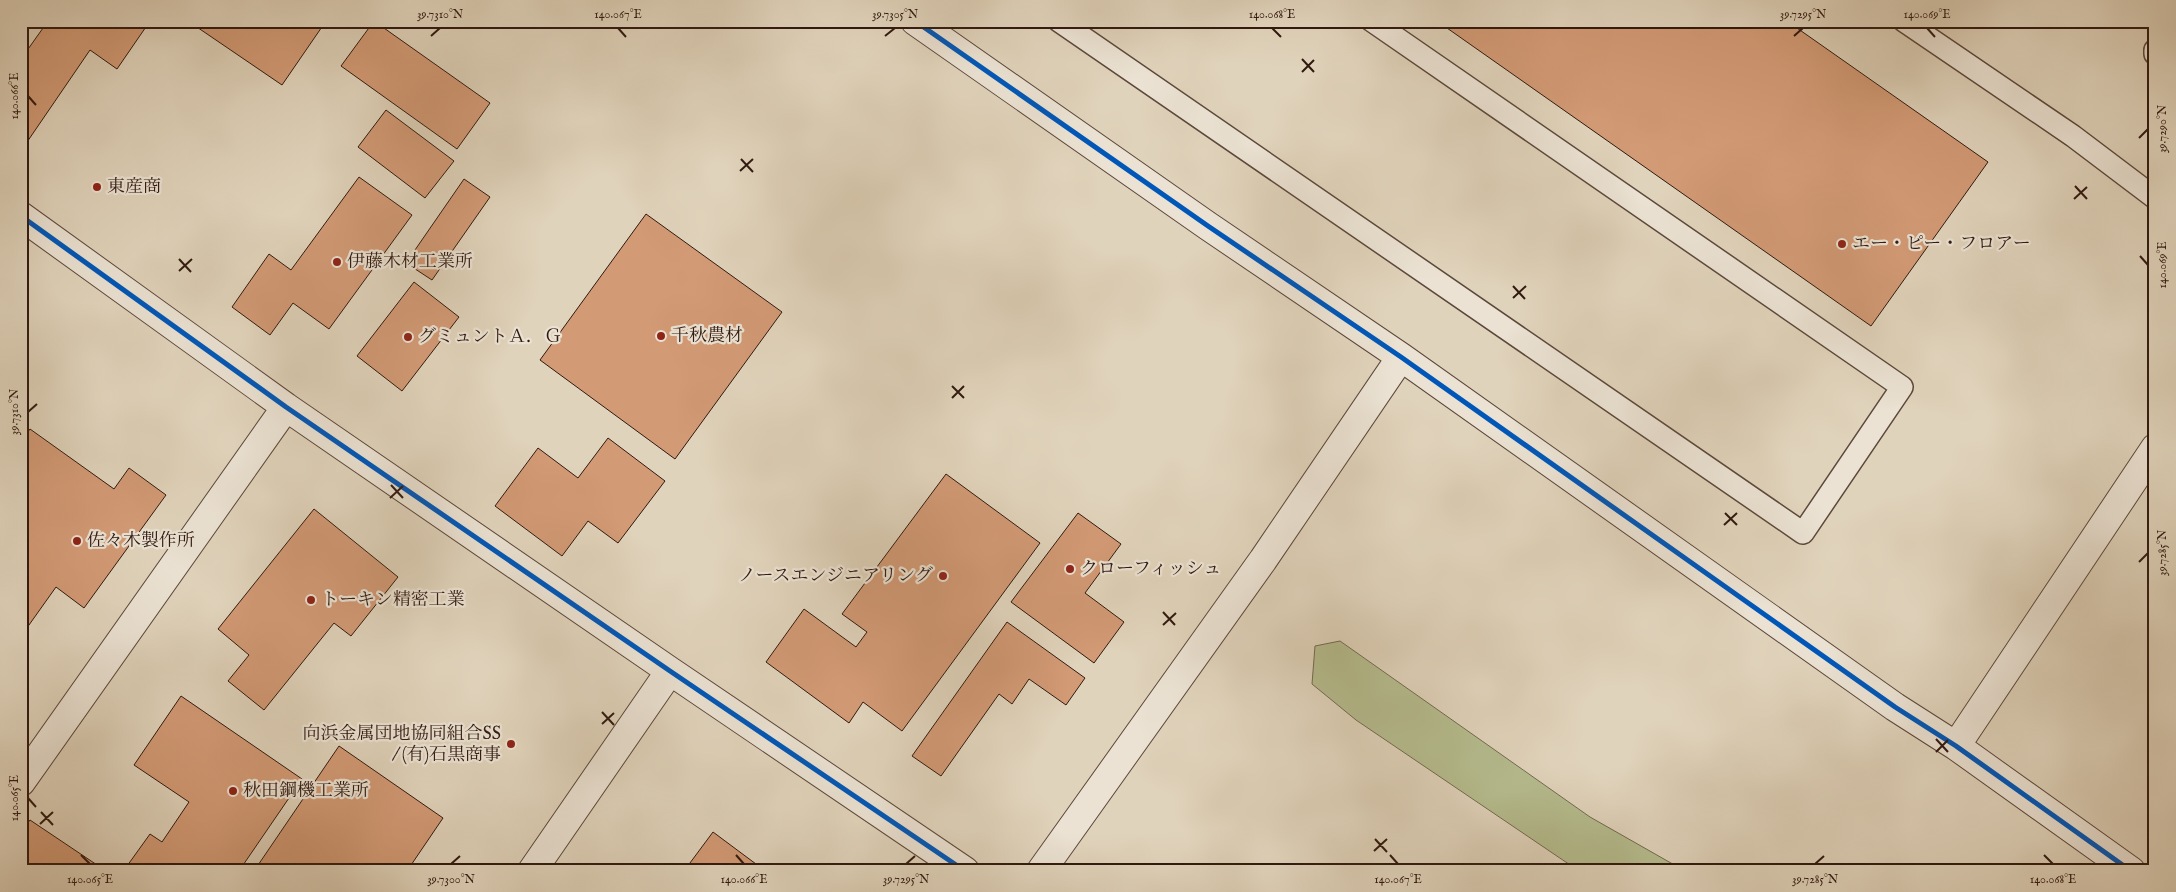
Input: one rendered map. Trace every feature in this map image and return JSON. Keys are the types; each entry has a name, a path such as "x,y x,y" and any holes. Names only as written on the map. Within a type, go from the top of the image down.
{"street":[{"path":"915,21 1208,226 1401,357 1895,707 1956,746 2131,871"},
{"path":"21,216 286,406 670,671 965,871"},
{"path":"1041,871 1263,560 1401,357"},
{"path":"21,782 286,406"},
{"path":"1956,746 2155,448"},
{"path":"532,871 670,671"}],"lane":[{"path":"1059,21 1803,533 1902,387 1372,21"},
{"path":"1904,21 2073,136 2155,198"}],"green space":[{"path":"1340,641 1590,817 1685,871 1579,871 1356,720 1312,684 1315,646"}],"building":[{"path":"48,21 150,21 117,69 90,50 25,145 21,142 21,59"},
{"path":"188,21 326,21 282,85"},
{"path":"374,21 490,103 457,149 341,66"},
{"name":"エー・ピー・フロアー","path":"1437,21 1787,21 1988,162 1871,326"},
{"path":"386,110 454,161 425,198 358,147"},
{"name":"伊藤木材工業所","path":"359,177 412,215 329,329 293,303 270,335 232,307 269,254 291,270"},
{"path":"464,179 490,197 432,280 406,263"},
{"name":"千秋農材","path":"646,214 782,312 675,459 540,360"},
{"name":"グミュントＡ．Ｇ","path":"414,282 459,317 402,391 357,356"},
{"name":"佐々木製作所","path":"30,429 114,489 129,468 166,495 84,608 56,587 24,632 21,630 21,441"},
{"path":"608,438 665,481 618,543 588,521 562,556 495,506 538,448 578,478"},
{"name":"ノースエンジニアリング","path":"946,474 1040,543 902,731 863,702 849,723 766,662 804,609 856,647 867,632 842,614"},
{"name":"トーキン精密工業","path":"314,509 398,577 351,636 334,623 264,710 228,681 249,655 218,629"},
{"name":"クローフィッシュ","path":"1078,513 1121,544 1085,593 1124,622 1094,663 1011,602"},
{"path":"1007,622 1085,678 1066,705 1029,679 1012,704 999,694 941,776 912,756"},
{"name":"秋田鋼機工業所","path":"181,696 302,779 239,871 135,871 127,866 150,834 162,842 189,802 134,765"},
{"path":"339,746 443,818 407,871 254,871"},
{"path":"30,820 106,871 21,871 21,832"},
{"path":"713,832 760,867 758,871 684,871"}],"cycle path":[{"path":"915,21 1208,226 1401,357 1895,707 1956,746 2131,871"},
{"path":"21,216 286,407 965,871"}],"place":[{"name":"東産商","path":"97,187"},
{"name":"エー・ピー・フロアー","path":"1842,244"},
{"name":"伊藤木材工業所","path":"337,262"},
{"name":"千秋農材","path":"661,336"},
{"name":"グミュントＡ．Ｇ","path":"408,337"},
{"name":"佐々木製作所","path":"77,541"},
{"name":"クローフィッシュ","path":"1070,569"},
{"name":"ノースエンジニアリング","path":"943,576"},
{"name":"トーキン精密工業","path":"311,600"},
{"name":"向浜金属団地協同組合SS / (有)石黒商事","path":"511,744"},
{"name":"秋田鋼機工業所","path":"233,791"}]}
